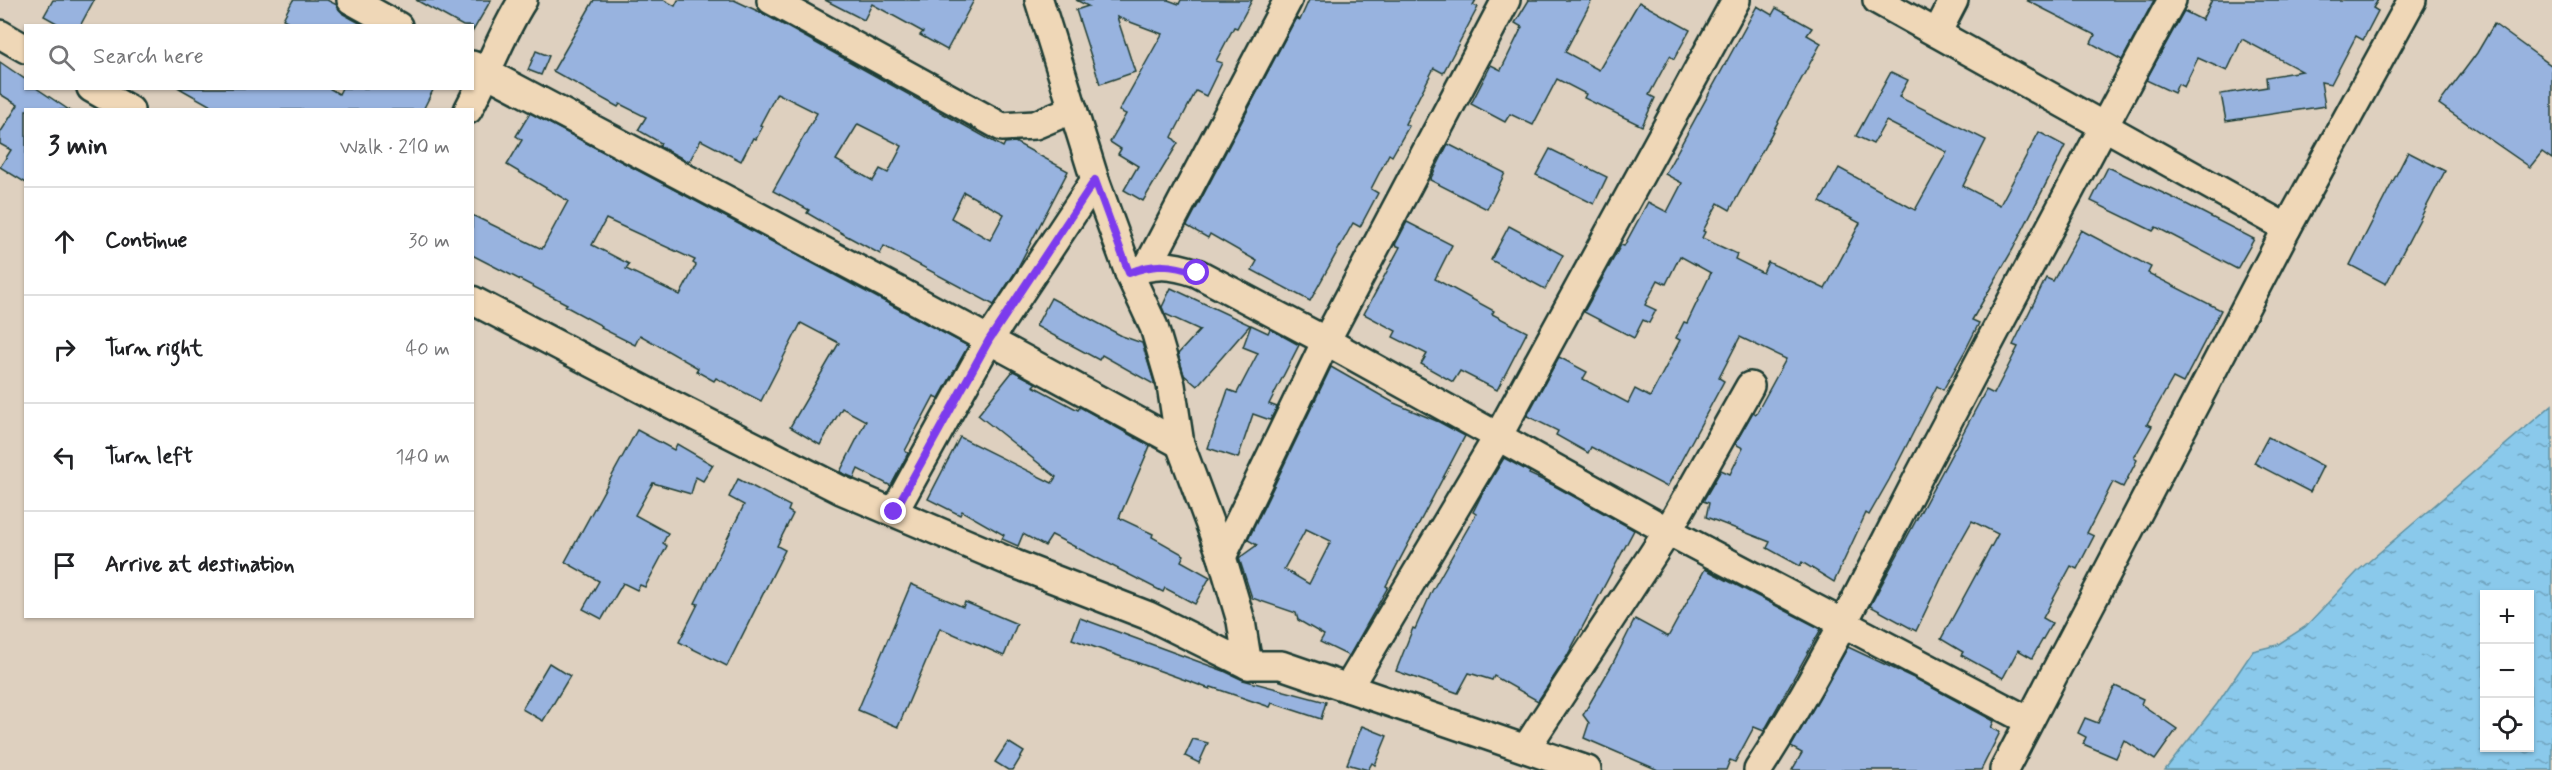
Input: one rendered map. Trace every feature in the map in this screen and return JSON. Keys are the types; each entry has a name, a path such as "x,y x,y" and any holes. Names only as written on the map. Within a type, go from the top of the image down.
{"street":[{"path":"351,0 395,24"},
{"path":"474,90 480,69 524,0"},
{"path":"771,0 1002,127 1035,125 1073,109"},
{"path":"1138,269 1288,0"},
{"path":"1222,557 1326,341 1506,0"},
{"path":"1348,688 1497,438 1736,0"},
{"path":"1876,0 2104,124 2287,228"},
{"path":"1937,33 1954,0"},
{"path":"1758,770 1784,730 1843,623 2104,124 2172,0"},
{"path":"2004,770 2287,228 2412,0"},
{"path":"1042,2 1095,180 1138,269 1171,385 1179,444 1222,557 1241,621 1248,665"},
{"path":"0,34 24,48"},
{"path":"480,69 989,340 1179,444"},
{"path":"95,90 126,108"},
{"path":"469,108 474,90"},
{"path":"894,512 989,340 1095,180"},
{"path":"1138,269 1176,266 1197,273 1326,341 1668,531 2029,721"},
{"path":"474,301 841,490 1015,564 1149,616 1248,665 1281,665 1587,770"},
{"path":"1526,748 1668,531 1750,386"}],"water":[{"path":"2552,405 2552,770 2165,770 2217,704 2253,651 2277,645 2305,627 2359,570"}],"building":[{"path":"53,0 94,0 81,24 58,24 44,16"},
{"path":"293,0 327,0 337,5 343,14 361,24 293,24 283,19"},
{"path":"416,0 491,0 474,29 474,24 459,24"},
{"path":"594,0 664,0 675,6 678,0 734,0 762,13 1003,147 1005,143 1015,142 1068,171 1016,271 994,305 884,246 880,254 807,213 809,210 773,191 817,113 777,93 760,125 763,126 756,139 753,138 741,161 701,140 689,162 659,146 661,143 638,130 646,117 620,104 618,107 553,71","holes":["858,124 902,146 888,173 880,169 873,181 836,160","964,192 1004,214 990,240 951,218"]},
{"path":"825,0 974,0 947,50 920,35 923,32 872,4 864,20"},
{"path":"1076,0 1168,0 1179,4 1181,0 1252,0 1216,61 1222,63 1206,96 1196,91 1172,137 1178,143 1143,201 1124,190 1138,166 1118,154 1121,149 1110,142 1126,114 1119,111 1162,34 1117,17 1135,72 1100,84 1076,10 1088,6"},
{"path":"1309,0 1476,0 1473,5 1478,7 1443,73 1434,68 1405,124 1409,126 1392,156 1389,154 1371,189 1378,193 1360,227 1353,223 1310,301 1252,270 1257,261 1210,234 1208,238 1187,226 1296,18 1300,20"},
{"path":"1529,0 1592,0 1565,52 1599,70 1639,2 1690,30 1674,59 1670,56 1649,95 1655,98 1642,126 1584,98 1586,94 1557,79 1533,125 1510,114 1505,122 1471,104 1491,65 1501,70 1522,27 1515,23"},
{"path":"2026,0 2154,0 2122,60 2091,43 2095,35"},
{"path":"2212,0 2378,0 2373,8 2378,11 2363,40 2356,36 2331,84 2321,82 2325,106 2226,121 2221,94 2267,87 2266,77 2302,71 2242,39 2227,71 2198,58 2184,87 2178,84 2174,93 2146,80 2184,11 2202,20"},
{"path":"1757,6 1772,15 1776,8 1812,28 1807,35 1821,43 1730,210 1718,203 1703,231 1705,232 1702,238 1737,254 1735,259 1763,273 1768,262 1825,289 1860,223 1820,202 1839,168 1915,210 1947,152 1886,121 1873,144 1856,136 1891,72 1908,80 1899,97 1986,140 1963,186 2000,205 2039,132 2065,146 2013,249 1972,320 1979,323 1966,349 1943,390 1937,386 1889,480 1869,515 1866,513 1834,582 1802,562 1800,566 1767,548 1770,542 1706,517 1709,503 1703,501 1721,470 1730,474 1743,448 1735,444 1753,412 1756,414 1786,359 1740,337 1719,378 1724,381 1667,487 1591,447 1588,453 1556,435 1558,431 1527,416 1559,357 1587,372 1583,379 1628,403 1635,389 1650,397 1680,340 1676,338 1684,322 1687,323 1711,273 1680,256 1666,284 1658,280 1645,305 1656,310 1649,323 1643,320 1634,338 1584,312 1648,202 1667,212 1682,183 1665,174"},
{"path":"2494,24 2552,66 2552,159 2542,152 2530,167 2439,104 2477,53"},
{"path":"536,51 549,56 541,75 528,70"},
{"path":"0,62 24,79 24,90 39,90 66,108 24,108 24,182 0,167 11,150 0,144 0,133 18,105 0,94"},
{"path":"183,90 332,90 339,94 341,90 433,90 424,108 214,108"},
{"path":"530,113 968,346 939,398 934,396 905,451 908,453 891,486 858,469 854,478 840,472 866,421 842,408 820,445 790,427 839,343 801,323 761,401 716,378 714,381 696,371 698,368 640,335 635,345 601,328 602,326 565,306 567,304 474,256 474,216 542,249 568,201 507,165 522,140 516,136","holes":["606,219 695,260 693,263 696,265 680,295 626,269 629,264 592,245"]},
{"path":"1448,144 1505,173 1487,209 1430,180"},
{"path":"1550,149 1607,177 1594,204 1536,175"},
{"path":"2408,152 2445,171 2386,284 2350,265"},
{"path":"2108,167 2254,239 2237,269 2156,227 2153,231 2091,201"},
{"path":"1407,222 1452,245 1435,279 1494,311 1492,314 1527,332 1497,390 1460,371 1453,382 1421,364 1427,354 1393,337 1396,331 1364,314 1400,247 1395,245"},
{"path":"1509,226 1563,255 1545,289 1491,260"},
{"path":"2081,230 2151,267 2148,273 2221,310 2183,383 2173,378 2147,424 2152,426 2134,458 2137,460 2123,487 2113,482 2087,533 2094,536 2077,569 2071,566 2043,618 2052,623 2032,658 2018,650 2003,678 1961,655 1963,652 1941,639 1998,534 1972,521 1950,560 1916,631 1870,606 1986,390 1994,394 2018,347 2013,345 2046,278 2053,281"},
{"path":"1171,288 1250,325 1197,386 1184,375 1178,354 1200,330 1165,314 1162,307"},
{"path":"1051,298 1122,336 1142,343 1155,385 1102,355 1099,360 1036,326"},
{"path":"1251,325 1268,333 1270,329 1299,345 1269,404 1277,407 1270,420 1253,414 1238,458 1208,448 1228,390 1237,393 1258,353 1243,347"},
{"path":"1331,367 1394,403 1465,436 1386,586 1388,587 1349,656 1320,642 1324,635 1298,620 1296,613 1252,598 1239,558 1257,545 1248,540","holes":["1306,529 1331,541 1309,584 1284,569"]},
{"path":"1013,371 1036,383 1033,386 1078,410 1080,407 1150,446 1119,518 1153,534 1152,537 1184,555 1181,561 1210,577 1195,604 1165,588 1163,592 1052,535 1045,546 1023,534 1018,546 1002,539 1004,535 962,511 960,515 928,499 960,437 1052,483 1056,477 978,415"},
{"path":"637,430 674,450 677,444 713,465 703,481 696,477 691,494 653,483 635,515 668,533 663,543 667,546 645,587 640,585 637,590 623,583 602,619 583,609 599,581 565,562"},
{"path":"2268,437 2323,466 2310,492 2254,463"},
{"path":"1504,458 1530,472 1529,474 1634,530 1566,658 1538,701 1494,676 1492,680 1469,673 1458,693 1396,671 1413,628 1415,629 1432,591 1476,514 1473,512 1481,496"},
{"path":"738,479 790,506 788,511 793,514 777,546 785,550 727,666 679,642 698,604 695,603 744,505 729,497"},
{"path":"1705,569 1821,629 1764,731 1754,727 1735,762 1730,760 1726,770 1658,770 1584,738 1589,723 1583,715 1635,619 1668,637"},
{"path":"911,584 963,607 965,602 1017,624 1004,656 940,628 898,727 858,710"},
{"path":"1080,618 1243,680 1326,702 1321,719 1272,703 1270,707 1211,687 1210,689 1072,639"},
{"path":"1848,647 1918,680 1994,721 1991,728 2000,732 1981,770 1792,770 1802,753 1791,747"},
{"path":"549,663 570,676 543,721 522,709"},
{"path":"2115,686 2143,699 2141,704 2177,729 2155,760 2124,740 2116,758 2083,744 2086,737 2078,733 2085,718 2098,723"},
{"path":"1362,726 1387,736 1375,765 1372,763 1368,770 1347,764"},
{"path":"1193,739 1208,743 1199,763 1185,756"},
{"path":"1008,742 1024,752 1013,770 1008,770 995,762"}],"route":[{"path":"894,512 989,340 1095,180 1129,273 1148,266 1176,266 1197,273"}]}
